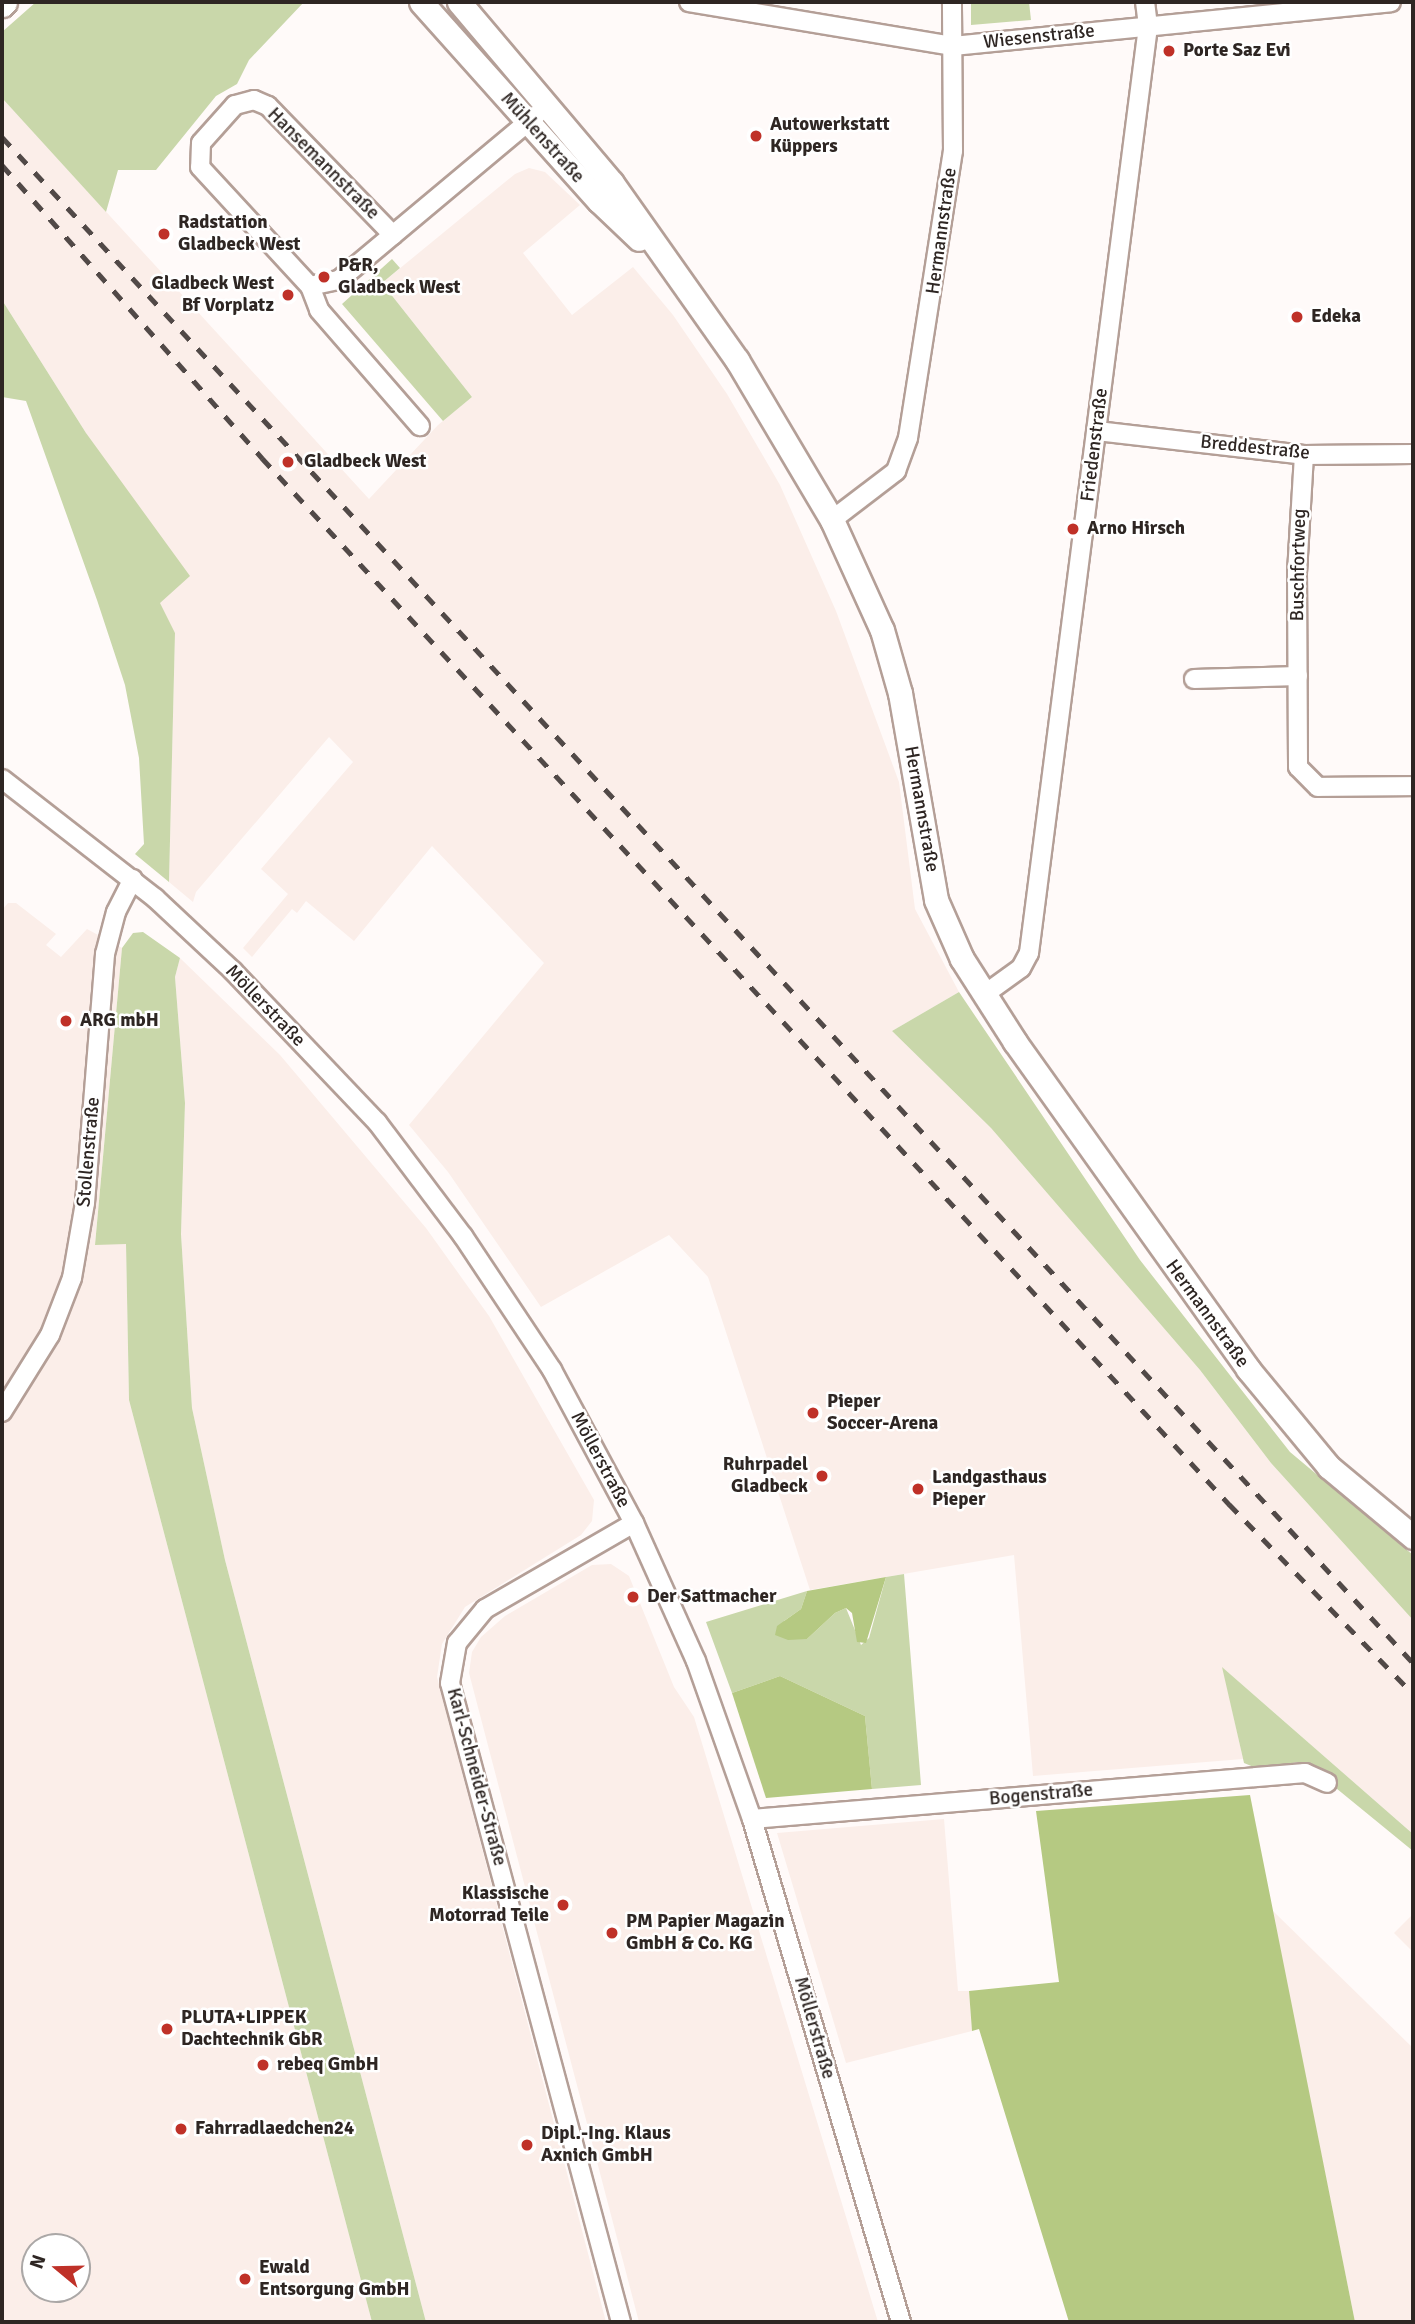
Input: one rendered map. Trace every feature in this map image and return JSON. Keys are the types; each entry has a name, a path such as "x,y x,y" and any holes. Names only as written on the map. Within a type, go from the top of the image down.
{"main road":[{"name":"Mühlenstraße","path":"421,2 599,201 670,267"},
{"name":"Mühlenstraße","path":"459,2 549,104 612,183 737,360 832,520"},
{"name":"Hermannstraße","path":"832,520 883,630 900,693 943,921 985,994 1248,1369 1329,1467 1413,1537"},
{"name":"Hermannstraße","path":"1387,1516 1413,1524"}],"street":[{"name":"Wiesenstraße","path":"689,2 953,46 1391,2"},
{"name":"Hermannstraße","path":"832,520 896,471 908,438 953,151 952,2"},
{"name":"Friedenstraße","path":"985,994 1021,968 1029,953 1148,26 1145,2"},
{"name":"Hansemannstraße","path":"393,235 268,106 254,100 235,105 201,143 200,167 310,286 319,310 420,426"},
{"name":"Hansemannstraße","path":"310,286 339,280 549,104"},
{"name":"Breddestraße","path":"1097,430 1304,454 1413,454"},
{"name":"Buschfortweg","path":"1304,454 1297,573 1298,767 1318,787 1413,786"},
{"path":"1194,678 1298,676"},
{"name":"Möllerstraße","path":"2,779 133,879 233,971 377,1122 463,1236 539,1350 634,1523 696,1661 752,1819 901,2322"},
{"name":"Stollenstraße","path":"2,1412 50,1335 72,1278 85,1203 105,954 116,912 133,879"},
{"name":"Karl-Schneider-Straße","path":"621,2322 450,1683 457,1643 485,1609 634,1523"},
{"name":"Bogenstraße","path":"752,1819 1305,1773 1327,1783"}],"shaded area":[{"path":"2,98 369,499 438,425 472,397 382,283 515,174 529,168 545,172 580,205 523,253 572,315 633,267 673,315 727,394 780,485 836,611 899,782 915,909 959,992 892,1031 991,1128 1200,1370 1271,1463 1413,1620 1413,1834 1223,1668 1243,1759 1033,1776 1014,1555 810,1590 708,1277 669,1235 541,1307 448,1172 409,1125 544,963 432,846 354,941 306,901 297,913 292,909 252,957 243,948 288,894 261,869 353,762 329,737 196,892 193,902 169,882 175,633 163,617 86,433 2,300"},
{"path":"8,903 16,903 56,934 46,945 61,957 87,929 122,948 95,1244 126,1243 129,1400 372,2322 2,2322 2,910"},
{"path":"180,958 280,1055 426,1228 489,1316 594,1500 592,1521 581,1535 465,1607 442,1644 437,1677 606,2322 426,2322 225,1560 192,1408 181,1234 185,1103 175,977"},
{"path":"611,1564 629,1576 674,1687 694,1717 878,2322 639,2322 469,1673 472,1652 481,1637 505,1616 592,1565"},
{"path":"944,1819 958,1991 969,1991 972,2031 846,2063 777,1833"},
{"path":"1272,1910 1413,2048 1413,2322 1355,2322"},
{"path":"1413,1914 1413,1952 1394,1933"}],"green space":[{"path":"36,2 304,2 249,60 237,84 216,96 156,170 118,170 106,212 2,98 2,32"},
{"path":"971,2 1029,2 1031,20 971,25"},
{"path":"392,259 400,268 382,283 472,397 443,421 342,304"},
{"path":"2,300 86,433 190,576 160,603 175,633 169,882 135,854 144,844 139,758 125,685 97,600 26,401 2,397"},
{"path":"143,932 180,958 175,977 185,1103 181,1234 192,1408 225,1560 426,2322 372,2322 129,1400 126,1244 95,1245 122,948 133,933"},
{"path":"959,992 1140,1260 1290,1452 1413,1555 1413,1620 1271,1463 1200,1370 991,1128 892,1031"},
{"path":"904,1574 921,1785 872,1789 865,1716 780,1676 732,1693 706,1622 807,1591 801,1609 784,1621 807,1639 835,1613 846,1608 861,1645 869,1638 886,1577"},
{"path":"886,1577 866,1643 857,1642 852,1613 846,1608 835,1613 807,1639 788,1640 775,1635 777,1626 801,1609 807,1591"},
{"path":"1222,1667 1413,1834 1413,1851 1309,1766 1297,1762 1261,1770 1244,1763"},
{"path":"780,1676 865,1716 872,1789 766,1798 732,1693"},
{"path":"1250,1795 1355,2322 1069,2322 979,2029 972,2031 969,1991 1059,1982 1036,1811"}],"railway":[{"path":"2,137 1413,1663"},
{"path":"2,165 262,458 1229,1504 1413,1694"}],"place":[{"name":"Porte Saz Evi","path":"1169,51"},
{"name":"Autowerkstatt Küppers","path":"756,136"},
{"name":"Radstation Gladbeck West","path":"164,234"},
{"name":"P&R, Gladbeck West","path":"324,277"},
{"name":"Gladbeck West Bf Vorplatz","path":"288,295"},
{"name":"Edeka","path":"1297,317"},
{"name":"Gladbeck West","path":"288,462"},
{"name":"Arno Hirsch","path":"1073,529"},
{"name":"ARG mbH","path":"66,1021"},
{"name":"Pieper Soccer-Arena","path":"813,1413"},
{"name":"Ruhrpadel Gladbeck","path":"822,1476"},
{"name":"Landgasthaus Pieper","path":"918,1489"},
{"name":"Der Sattmacher","path":"633,1597"},
{"name":"Klassische Motorrad Teile","path":"563,1905"},
{"name":"PM Papier Magazin GmbH & Co. KG","path":"612,1933"},
{"name":"PLUTA+LIPPEK Dachtechnik GbR","path":"167,2029"},
{"name":"rebeq GmbH","path":"263,2065"},
{"name":"Fahrradlaedchen24","path":"181,2129"},
{"name":"Dipl.-Ing. Klaus Axnich GmbH","path":"527,2145"},
{"name":"Ewald Entsorgung GmbH","path":"245,2279"}]}
